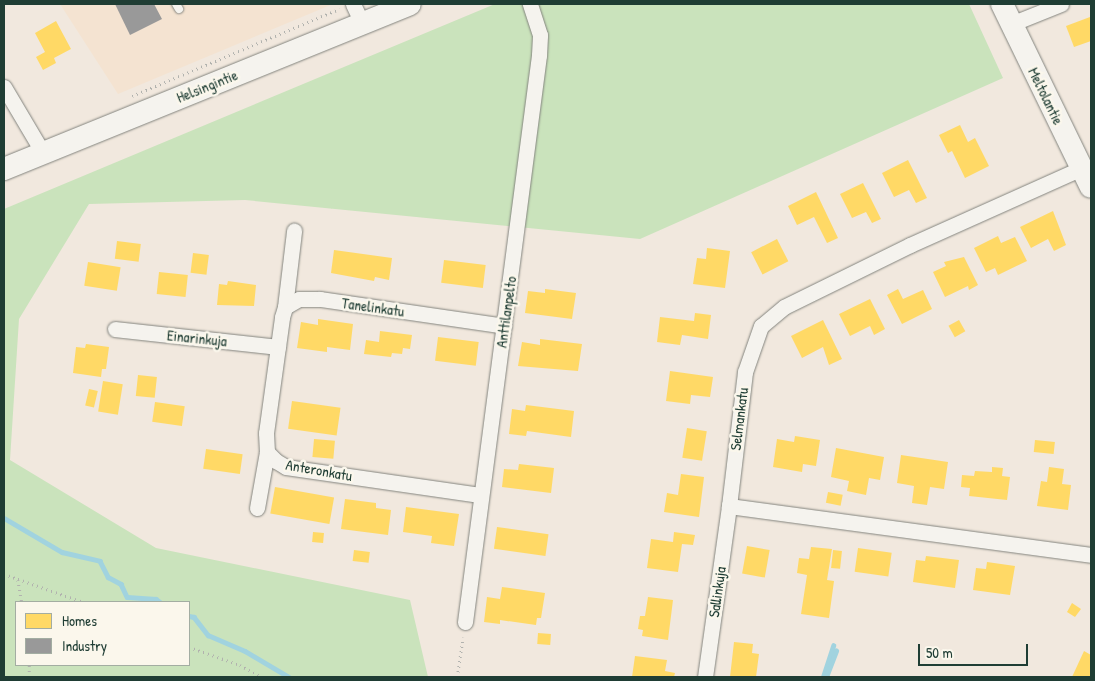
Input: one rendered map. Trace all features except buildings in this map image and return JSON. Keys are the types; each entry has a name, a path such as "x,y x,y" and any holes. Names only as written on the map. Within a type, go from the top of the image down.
{"main road":[{"name":"Helsingintie","path":"4,169 353,12 410,4"},
{"name":"Meltolantie","path":"1006,14 1086,178"}],"street":[{"name":"Anttilanpelto","path":"465,622 480,495 539,55 537,18 530,4"},
{"path":"1006,14 1062,4"},
{"path":"4,87 43,153"},
{"name":"Selmankatu","path":"729,506 745,372 761,326 784,307 910,245 1086,178"},
{"path":"278,347 294,231"},
{"name":"Tanelinkatu","path":"285,307 299,299 320,299 504,326"},
{"name":"Einarinkuja","path":"115,329 278,347"},
{"name":"Anteronkatu","path":"278,347 266,433 267,452 286,467 480,495"},
{"path":"257,508 267,452"},
{"path":"729,506 1091,556"},
{"name":"Sallinkuja","path":"706,677 729,506"}],"path":[{"path":"126,100 353,12"},
{"path":"4,574 80,601"},
{"path":"18,580 22,601"},
{"path":"457,677 465,622"},
{"path":"190,647 240,665 262,677"}],"shaded area":[{"path":"60,4 333,4 118,94"}],"green space":[{"path":"495,4 969,4 1003,78 640,239 245,200 89,204 19,319 10,460 156,548 410,600 428,677 4,677 4,209"}],"waterway":[{"path":"4,518 62,552 100,561 108,577 121,584 127,597 156,599 159,601"},
{"path":"190,616 194,617 208,635 245,651 289,677"},
{"path":"823,677 833,646"},
{"path":"826,677 836,651"}]}
